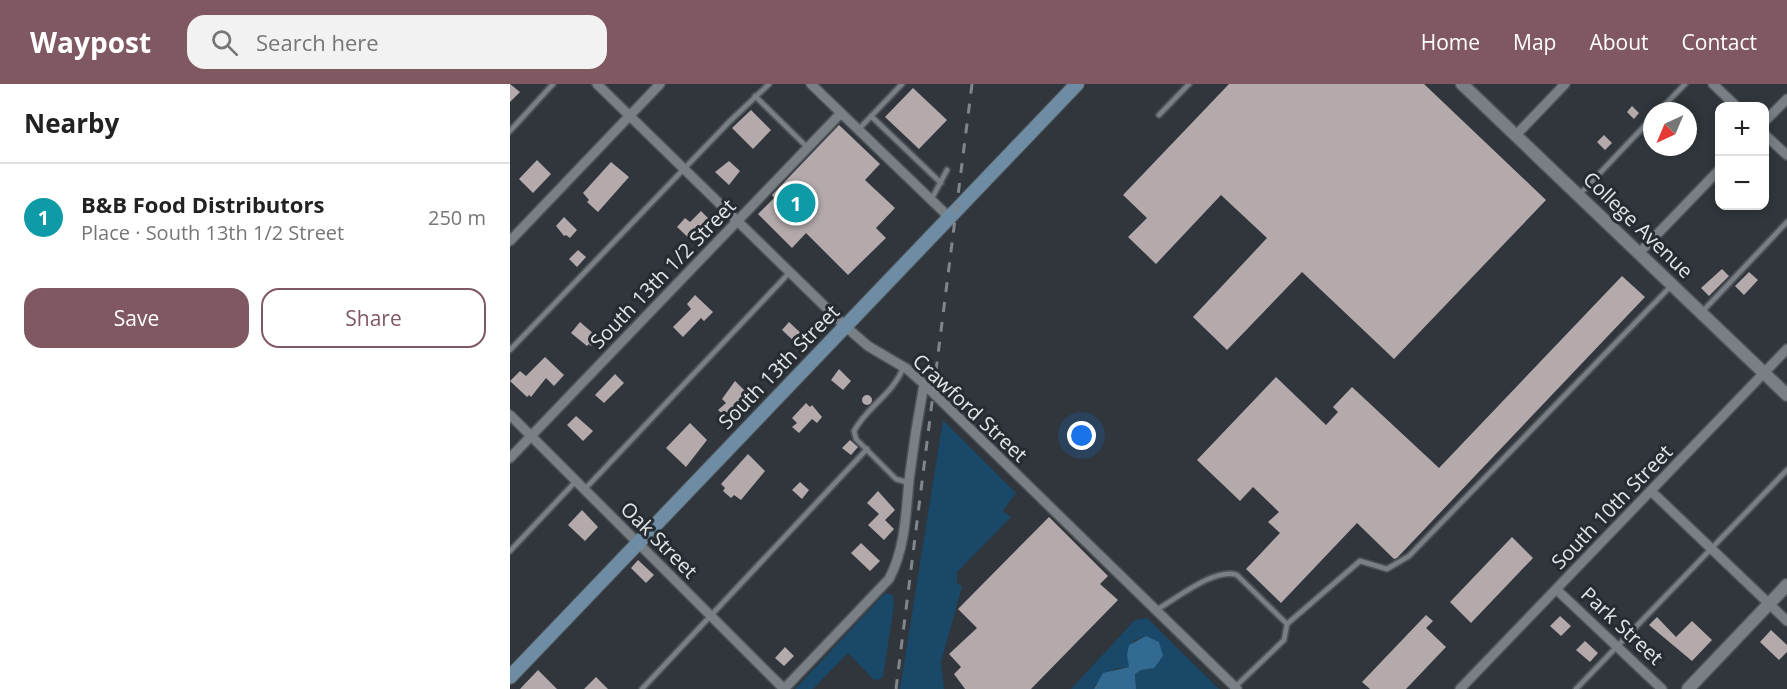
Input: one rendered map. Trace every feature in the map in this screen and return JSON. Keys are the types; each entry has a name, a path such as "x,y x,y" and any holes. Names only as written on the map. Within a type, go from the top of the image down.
{"main road":[{"name":"South 13th Street","path":"510,677 948,216 1077,84"}],"street":[{"name":"Crawford Street","path":"597,84 845,326 887,360 903,367 924,384 1236,688"},
{"path":"510,241 660,84"},
{"path":"811,84 948,216"},
{"name":"College Avenue","path":"1462,84 1787,395"},
{"path":"1516,135 1565,84"},
{"path":"1713,84 1732,102"},
{"path":"1769,117 1787,99"},
{"name":"South 13th 1/2 Street","path":"510,458 739,222 841,113"},
{"path":"1769,139 1787,155"},
{"path":"1639,253 1715,173"},
{"name":"South 10th Street","path":"1461,689 1787,349"},
{"path":"784,689 889,579 902,545 924,384"},
{"name":"Oak Street","path":"510,415 784,689"},
{"path":"1652,492 1787,621"},
{"path":"1688,689 1787,585"},
{"name":"Park Street","path":"1557,590 1662,689"}],"lane":[{"path":"510,131 554,84"},
{"path":"510,350 755,96 770,84"},
{"path":"858,130 902,84"},
{"path":"1159,115 1189,84"},
{"path":"1667,102 1684,84"},
{"path":"755,96 808,148"},
{"path":"871,116 941,183"},
{"path":"1579,195 1643,127"},
{"path":"931,200 946,170"},
{"path":"1701,313 1787,222"},
{"path":"584,490 790,272"},
{"path":"1236,688 1284,640 1287,624 1360,561 1387,570 1409,556 1672,285"},
{"path":"903,367 898,382 860,420 854,431 856,439 896,478 909,483"},
{"path":"642,689 867,449"},
{"path":"1576,689 1787,470"},
{"path":"510,550 576,481"},
{"path":"1156,610 1215,575 1228,572 1237,574 1287,624"}],"shaded area":[{"path":"943,420 1016,493 1003,511 1011,517 957,572 957,583 962,587 941,662 944,689 900,689"},
{"path":"885,593 893,595 894,605 883,677 878,680 873,679 848,653 813,689 795,689"},
{"path":"1147,618 1219,689 1136,689 1135,674 1141,670 1154,668 1146,636 1133,641 1129,667 1114,669 1094,686 1094,689 1071,689 1135,620"},
{"path":"1146,636 1159,642 1163,656 1154,668 1141,670 1135,674 1136,689 1094,689 1103,673 1129,667 1127,655 1129,645"}],"building":[{"path":"510,84 520,92 510,102"},
{"path":"1229,84 1424,84 1546,200 1394,359 1302,272 1227,350 1193,317 1267,238 1221,195 1156,264 1128,237 1147,218 1123,195"},
{"path":"913,88 947,120 919,149 885,117"},
{"path":"1632,106 1639,113 1634,119 1627,112"},
{"path":"751,110 771,130 753,149 732,128"},
{"path":"839,125 880,164 865,180 895,208 876,228 886,238 848,275 806,233 792,248 758,214 774,198 772,195"},
{"path":"1604,135 1612,143 1605,150 1597,142"},
{"path":"537,160 551,174 533,193 519,179"},
{"path":"729,161 740,171 729,185 715,172"},
{"path":"611,162 629,177 598,212 587,202 589,200 583,193"},
{"path":"701,211 711,221 692,241 677,227 685,218 690,222"},
{"path":"564,217 577,230 570,238 564,236 556,226"},
{"path":"578,250 586,257 577,267 569,259"},
{"path":"1722,269 1729,276 1709,296 1701,288"},
{"path":"1749,272 1758,280 1744,295 1735,286"},
{"path":"1622,276 1645,297 1397,558 1394,559 1357,523 1281,603 1246,569 1280,533 1268,522 1279,512 1253,487 1240,501 1197,460 1276,377 1326,425 1338,412 1333,407 1352,387 1439,468"},
{"path":"695,295 713,312 704,321 701,318 683,337 673,327 691,309 687,304"},
{"path":"580,322 595,335 593,338 596,340 591,346 589,344 587,346 571,333"},
{"path":"789,322 805,337 798,345 782,330"},
{"path":"545,357 564,375 554,386 546,378 531,397 529,395 527,397 510,381 520,371 526,376"},
{"path":"839,369 851,381 843,390 831,380"},
{"path":"615,374 624,383 604,403 595,395"},
{"path":"735,381 752,398 730,421 718,410 726,403 722,399"},
{"path":"867,395 871,396 871,404 867,405 863,404 862,400 863,396"},
{"path":"806,403 810,407 812,405 822,417 817,423 812,419 799,433 792,427 797,423 792,418"},
{"path":"576,416 593,431 583,441 567,425"},
{"path":"690,423 707,440 686,467 666,448"},
{"path":"850,440 858,447 851,455 842,448"},
{"path":"748,454 765,471 741,500 734,495 731,498 723,491 725,488 721,484"},
{"path":"800,482 809,490 802,499 792,490"},
{"path":"878,491 895,510 885,520 894,529 884,540 868,525 879,514 867,503"},
{"path":"582,510 598,527 585,541 568,525"},
{"path":"1049,517 1108,576 1100,584 1118,600 1031,689 965,689 954,674 961,667 949,654 977,628 958,609"},
{"path":"1512,537 1533,558 1471,623 1450,602"},
{"path":"861,543 880,561 870,571 851,553"},
{"path":"638,560 654,575 646,583 631,568"},
{"path":"1426,615 1433,621 1426,628 1446,647 1406,689 1370,689 1362,682"},
{"path":"1560,616 1571,626 1561,636 1550,626"},
{"path":"1657,617 1676,637 1692,621 1712,640 1692,661 1649,625"},
{"path":"1771,630 1787,645 1787,652 1779,660 1760,642"},
{"path":"1585,641 1598,653 1590,662 1576,650"},
{"path":"785,647 794,656 784,666 775,658"},
{"path":"538,670 557,689 520,689"},
{"path":"596,677 608,689 584,689"}],"railway":[{"path":"896,689 972,84"}],"place":[{"name":"B&B Food Distributors","path":"796,203"}]}
